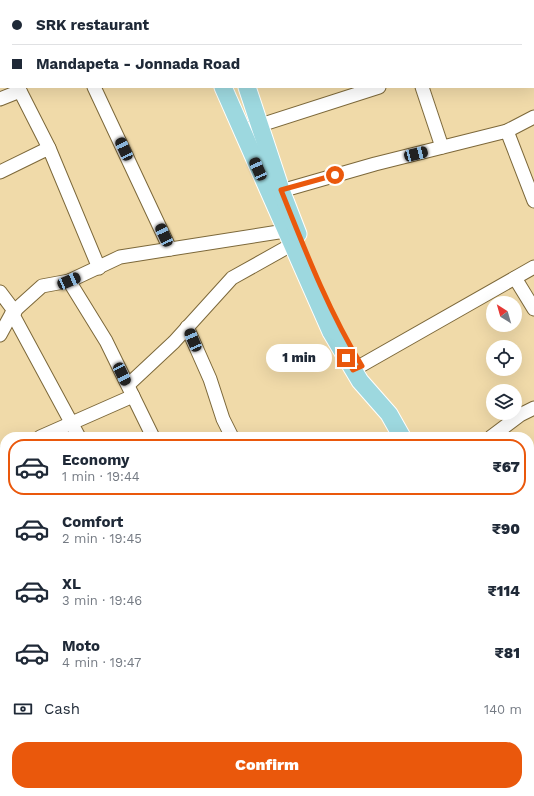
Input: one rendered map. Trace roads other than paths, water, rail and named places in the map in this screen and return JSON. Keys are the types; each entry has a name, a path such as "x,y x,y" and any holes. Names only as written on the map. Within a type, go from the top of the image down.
{"main road":[{"path":"222,88 242,131 275,192 346,340 357,368 360,381 389,414 399,432"},
{"path":"247,88 260,125 275,192 288,238 331,332 357,368"}],"street":[{"path":"94,88 170,250"},
{"path":"242,131 376,88"},
{"path":"422,88 442,147"},
{"path":"0,99 19,89 49,148 99,268"},
{"path":"275,192 375,164 507,131 534,118"},
{"path":"507,131 534,201"},
{"path":"0,172 49,148"},
{"path":"0,336 14,312 42,286 69,281 120,257 170,250 288,238"},
{"path":"51,432 130,391 232,278 288,238"},
{"path":"357,368 534,266"},
{"path":"515,278 534,309"},
{"path":"69,281 106,341 150,432"},
{"path":"0,292 14,312 76,432"},
{"path":"187,327 210,379 223,419 230,432"},
{"path":"498,432 520,415 534,408"}]}
